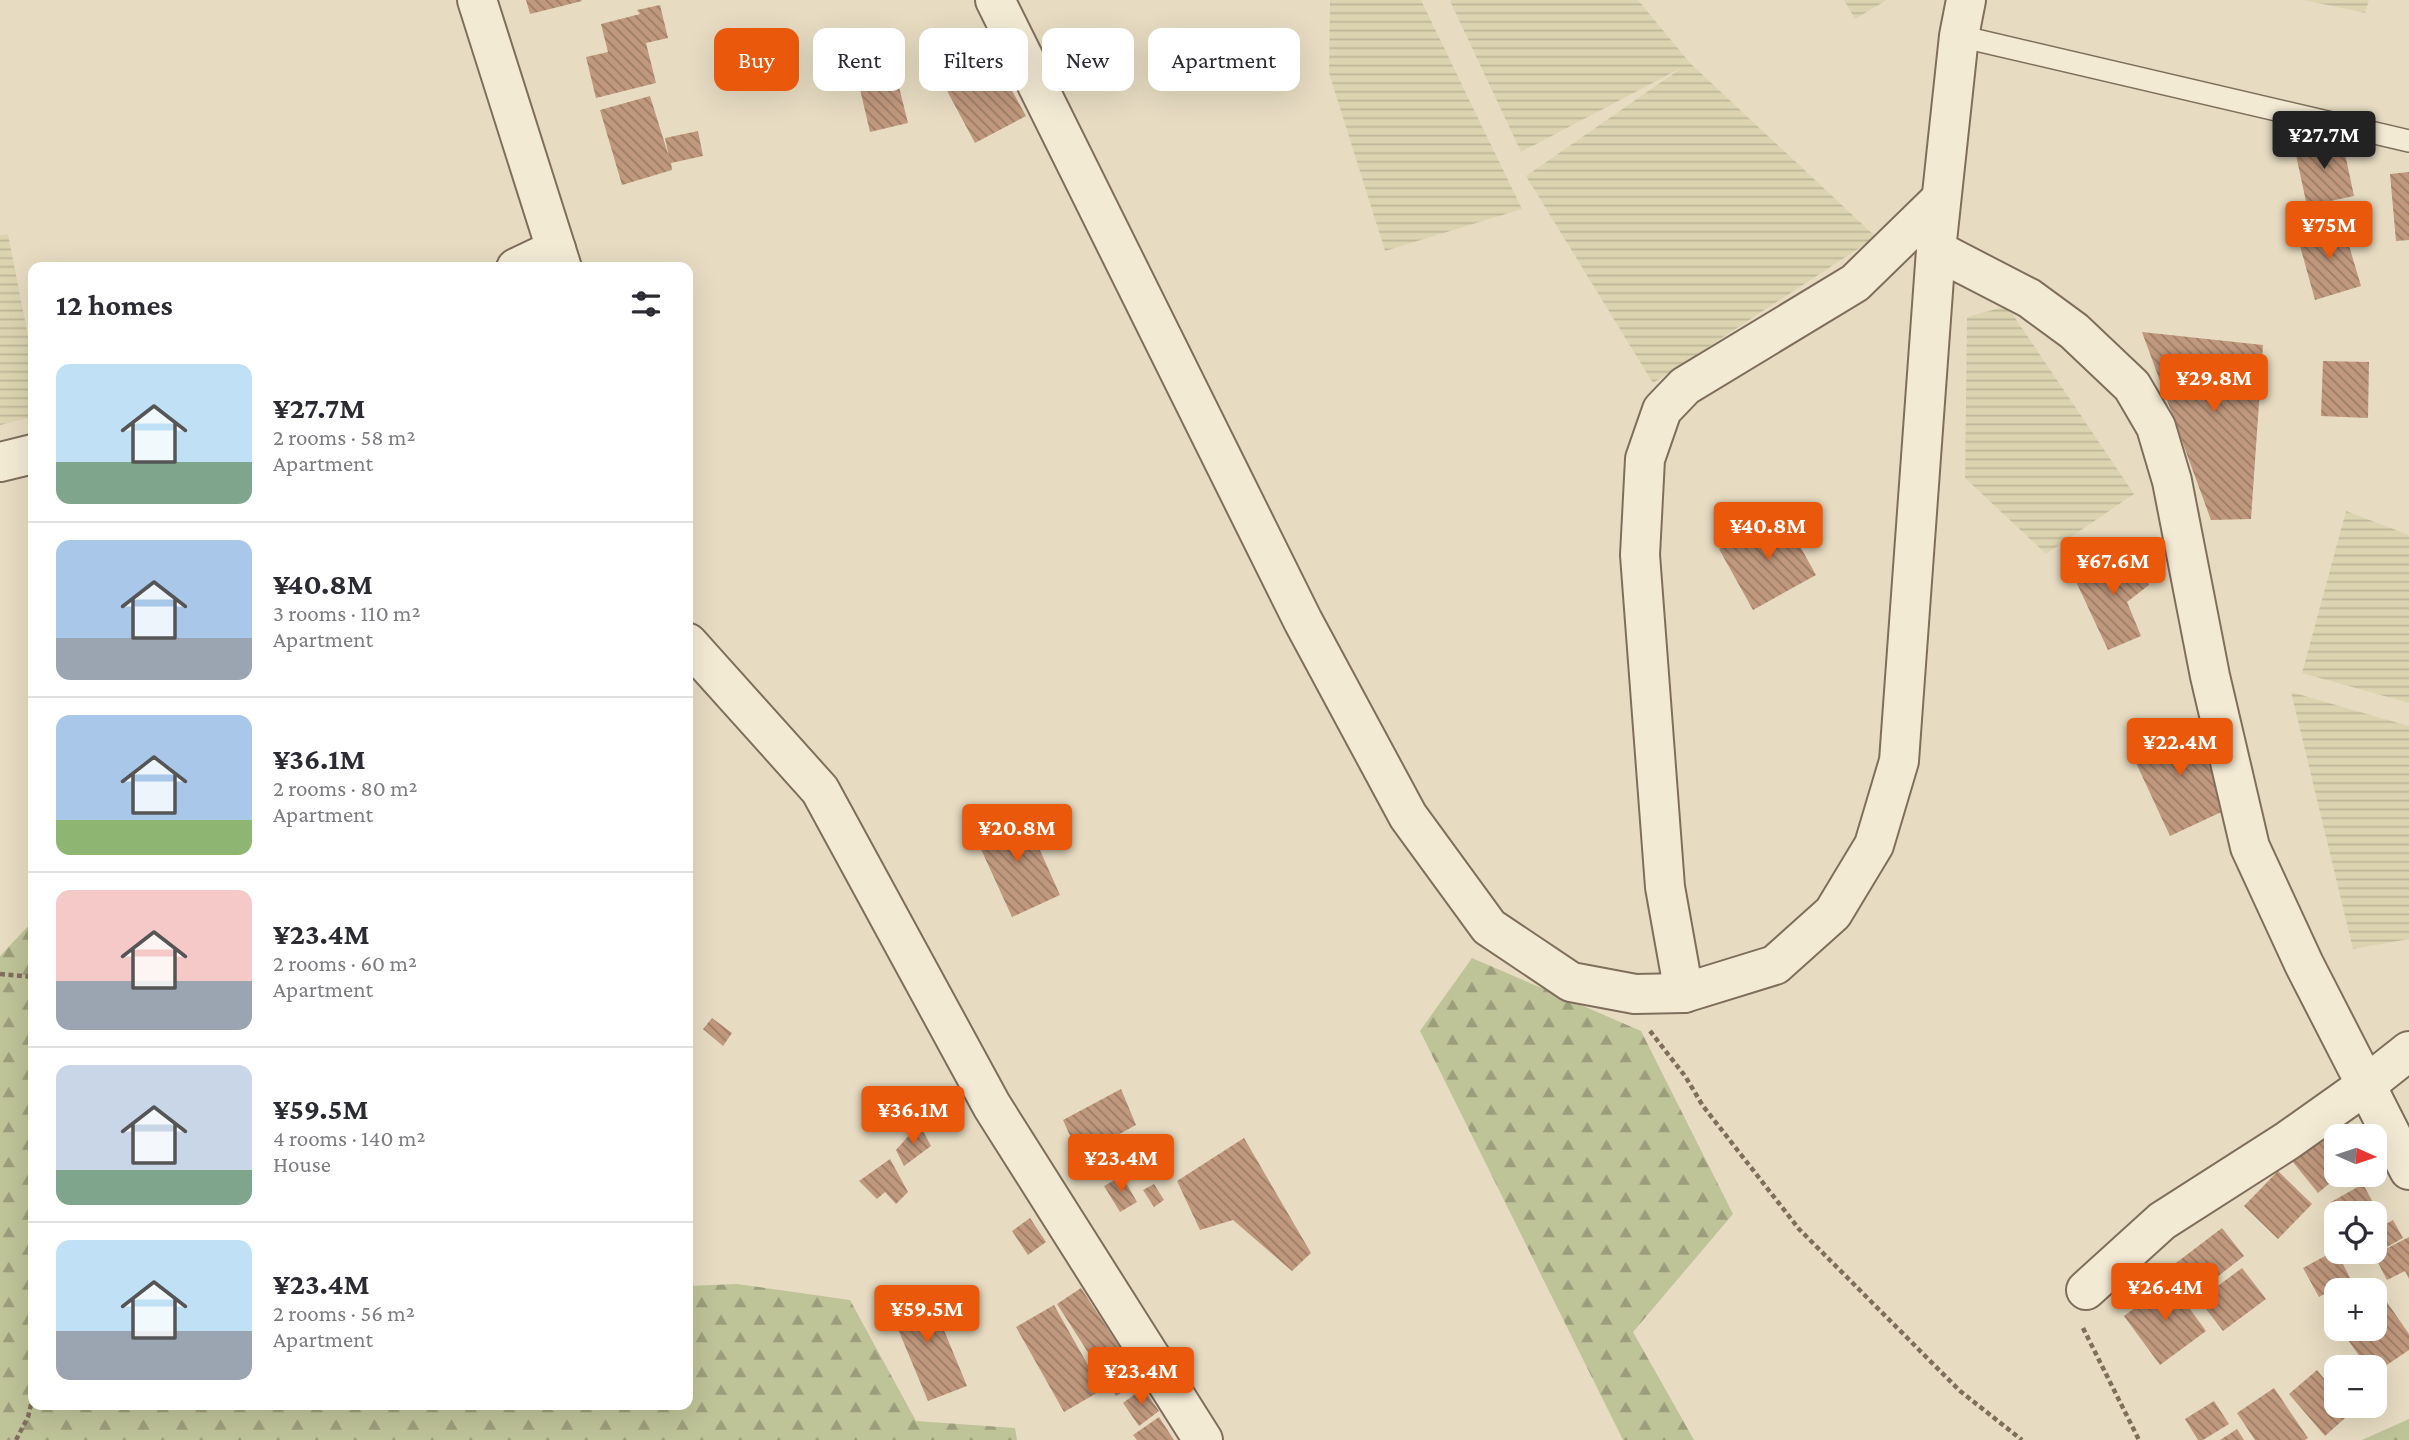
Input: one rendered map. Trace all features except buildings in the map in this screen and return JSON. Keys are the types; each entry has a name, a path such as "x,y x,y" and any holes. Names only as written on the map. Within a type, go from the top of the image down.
{"street":[{"path":"477,0 559,258 542,262"},
{"path":"995,0 1297,608 1408,816 1489,927 1571,982 1635,994 1684,993 1775,965 1833,913 1874,845 1899,761 1936,250 1962,18"},
{"path":"1684,993 1665,887 1640,555 1645,459 1662,410 1685,386 1855,283 1941,199"},
{"path":"1936,250 2029,298 2074,331 2132,386 2156,426 2172,481 2210,676 2250,847 2304,964 2409,1170"},
{"path":"0,462 28,455"},
{"path":"693,649 820,790 992,1106 1203,1440"},
{"path":"2086,1290 2162,1221 2287,1141 2366,1086 2409,1051"}],"lane":[{"path":"1962,18 2409,141"}],"path":[{"path":"0,974 28,976"},
{"path":"1635,994 1634,1011 1799,1229 1960,1391 2022,1440"},
{"path":"2086,1290 2080,1321 2139,1440"},
{"path":"16,1440 30,1410"}],"shaded area":[{"path":"1330,0 1421,0 1522,209 1385,251 1329,73"},
{"path":"1638,0 1690,63 1876,237 1653,383 1526,176 1683,67 1521,152 1450,1"},
{"path":"1844,0 1887,0 1855,19"},
{"path":"2304,0 2369,0 2365,13"},
{"path":"8,234 28,336 28,418 0,425 0,235"},
{"path":"2007,306 2134,494 2046,554 1965,478 1967,317"},
{"path":"2346,511 2409,535 2409,703 2302,673"},
{"path":"2291,692 2409,726 2409,939 2353,949"}],"green space":[{"path":"28,926 28,1410 693,1410 693,1286 737,1284 850,1300 916,1421 1015,1428 1017,1440 0,1440 0,956"},
{"path":"1472,958 1641,1031 1733,1214 1633,1332 1694,1440 1623,1440 1420,1031"},
{"path":"2409,1419 2409,1440 2362,1440"}]}
